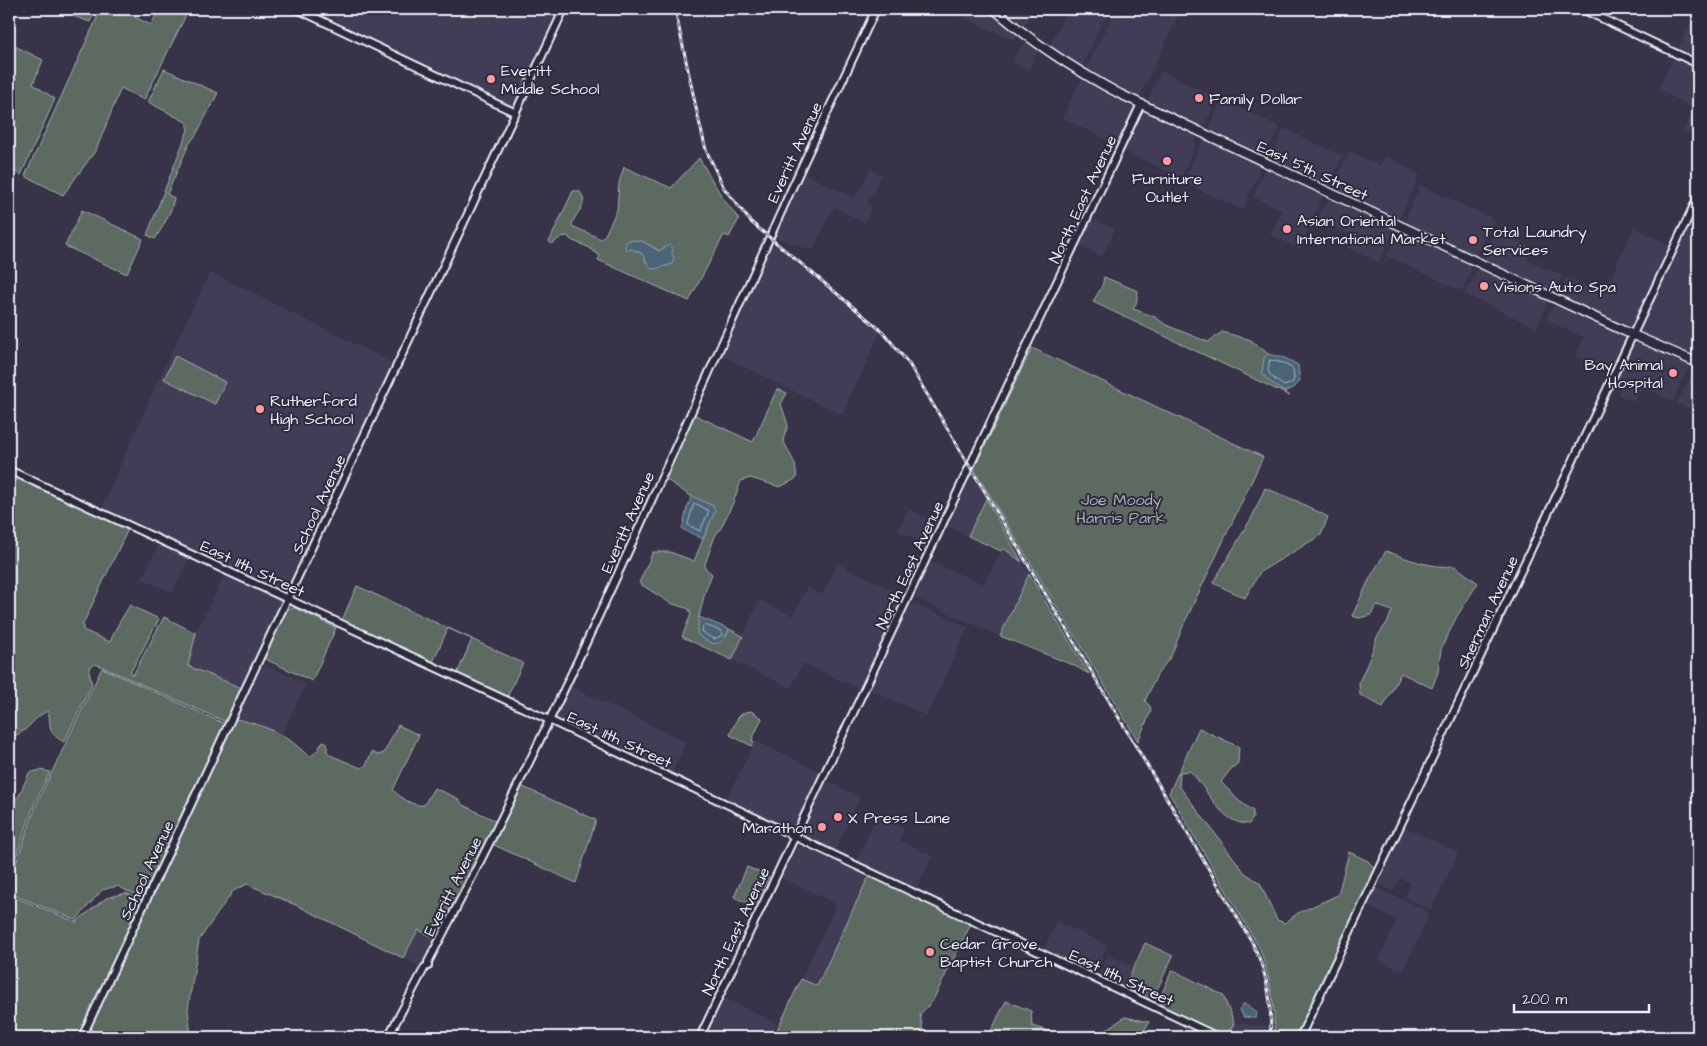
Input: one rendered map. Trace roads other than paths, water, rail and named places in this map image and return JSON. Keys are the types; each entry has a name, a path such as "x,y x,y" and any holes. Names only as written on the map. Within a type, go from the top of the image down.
{"main road":[{"name":"East 5th Street","path":"994,9 1032,40 1082,73 1141,104 1633,335 1698,363"}],"street":[{"path":"297,9 516,113"},
{"name":"School Avenue","path":"82,1037 564,9"},
{"name":"Everitt Avenue","path":"388,1037 425,967 428,966 428,962 521,780 614,584 782,210 876,9"},
{"path":"1582,9 1698,64"},
{"name":"North East Avenue","path":"700,1037 1141,104"},
{"name":"Sherman Avenue","path":"1300,1037 1698,197"},
{"name":"East 11th Street","path":"9,470 549,720 1218,1037"}],"water":[{"path":"629,240 642,241 659,251 669,245 673,249 674,260 672,264 655,269 650,268 641,253 630,249 628,251 625,248"},
{"path":"1268,354 1285,358 1298,365 1300,381 1295,387 1284,392 1262,373 1264,358"},
{"path":"692,496 713,506 715,511 703,539 682,529"},
{"path":"699,617 729,629 723,640 716,644 707,641 697,634"},
{"path":"1243,1004 1248,1005 1257,1012 1256,1018 1243,1017 1239,1010"}],"railway":[{"path":"675,9 706,150 724,188 751,222 883,332 909,364 1252,942 1262,965 1268,988 1271,1012 1270,1037"}],"place":[{"name":"Everitt Middle School","path":"491,79"},
{"name":"Family Dollar","path":"1199,98"},
{"name":"Furniture Outlet","path":"1167,161"},
{"name":"Asian Oriental International Market","path":"1287,229"},
{"name":"Total Laundry Services","path":"1473,240"},
{"name":"Visions Auto Spa","path":"1484,286"},
{"name":"Bay Animal Hospital","path":"1673,373"},
{"name":"Rutherford High School","path":"260,409"},
{"name":"X Press Lane","path":"838,817"},
{"name":"Marathon","path":"822,827"},
{"name":"Cedar Grove Baptist Church","path":"930,952"}],"park label":[{"name":"Joe Moody Harris Park","path":"1121,508"}]}
